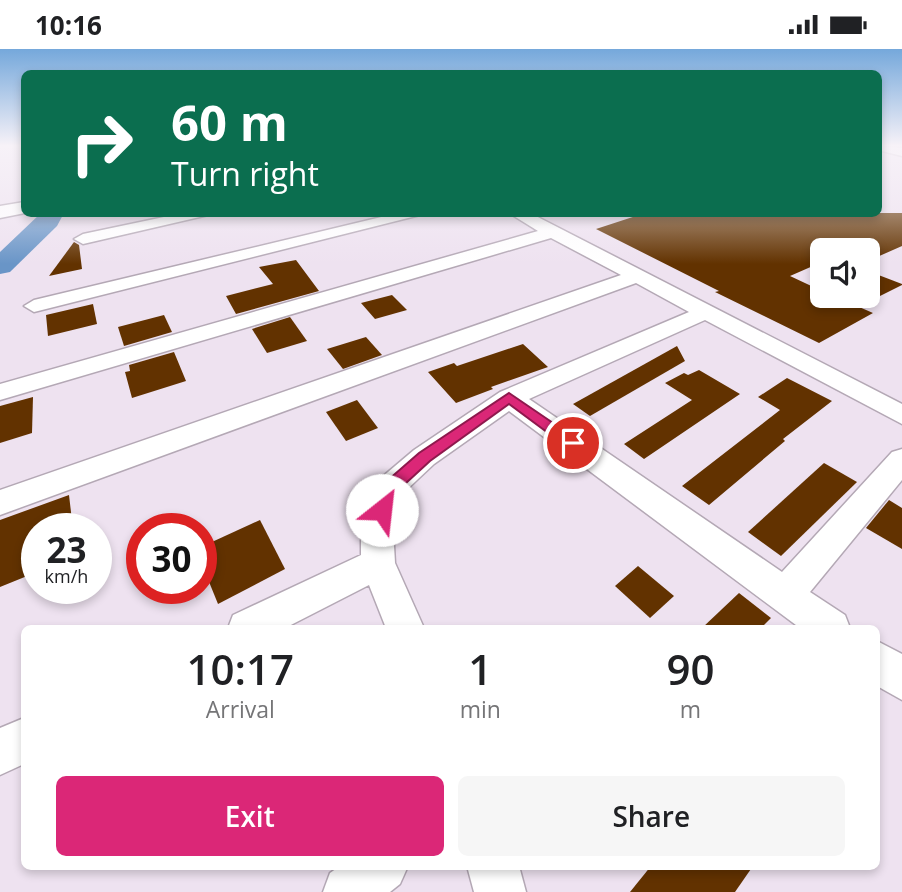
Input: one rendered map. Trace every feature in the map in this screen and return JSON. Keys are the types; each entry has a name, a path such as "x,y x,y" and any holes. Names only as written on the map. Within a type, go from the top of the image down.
{"street":[{"path":"0,212 21,208"},
{"path":"83,239 190,217"},
{"path":"34,306 403,217"},
{"path":"525,217 902,415"},
{"path":"0,392 553,232"},
{"path":"0,503 638,276"},
{"path":"404,625 379,563 377,528 386,491 424,457 509,398 708,311"},
{"path":"509,398 827,625"},
{"path":"785,595 902,460"},
{"path":"253,625 379,563"},
{"path":"880,663 902,680"},
{"path":"0,752 21,742"},
{"path":"349,892 377,870"},
{"path":"494,870 500,892"}],"building":[{"path":"882,213 902,213 902,246 880,256 880,238 810,238 810,267 790,276 810,285 810,308 862,308 873,313 819,343 715,292 719,291 596,229 633,217 882,217"},
{"path":"74,242 79,245 82,269 49,276"},
{"path":"296,260 319,291 236,314 226,296 273,284 259,267"},
{"path":"880,276 902,285 880,296"},
{"path":"392,295 407,310 375,319 361,303"},
{"path":"93,304 97,324 48,336 46,315"},
{"path":"164,315 172,332 124,346 118,327"},
{"path":"290,317 307,341 267,353 252,329"},
{"path":"366,337 382,355 343,369 327,349"},
{"path":"523,344 548,367 491,387 493,389 456,403 428,372 454,363 457,366"},
{"path":"677,346 685,361 590,416 573,404"},
{"path":"174,352 186,381 132,398 125,372 130,371 129,365"},
{"path":"699,370 740,394 644,459 624,444 692,400 665,383 684,373 688,375"},
{"path":"787,378 832,401 783,439 785,441 709,505 682,486 780,410 758,397"},
{"path":"33,397 32,433 0,443 0,406"},
{"path":"357,400 378,428 346,441 326,412"},
{"path":"824,463 857,482 781,556 748,532"},
{"path":"69,495 71,513 21,513 21,578 0,587 0,520"},
{"path":"889,500 902,508 902,549 866,528"},
{"path":"260,520 285,569 218,604 217,540"},
{"path":"638,566 674,596 650,618 615,586"},
{"path":"739,593 771,618 764,625 705,625"},
{"path":"648,870 750,870 735,892 630,892"}],"waterway":[{"path":"0,266 51,217"}],"route":[{"path":"382,510 386,491 424,457 509,398 573,443"}]}
